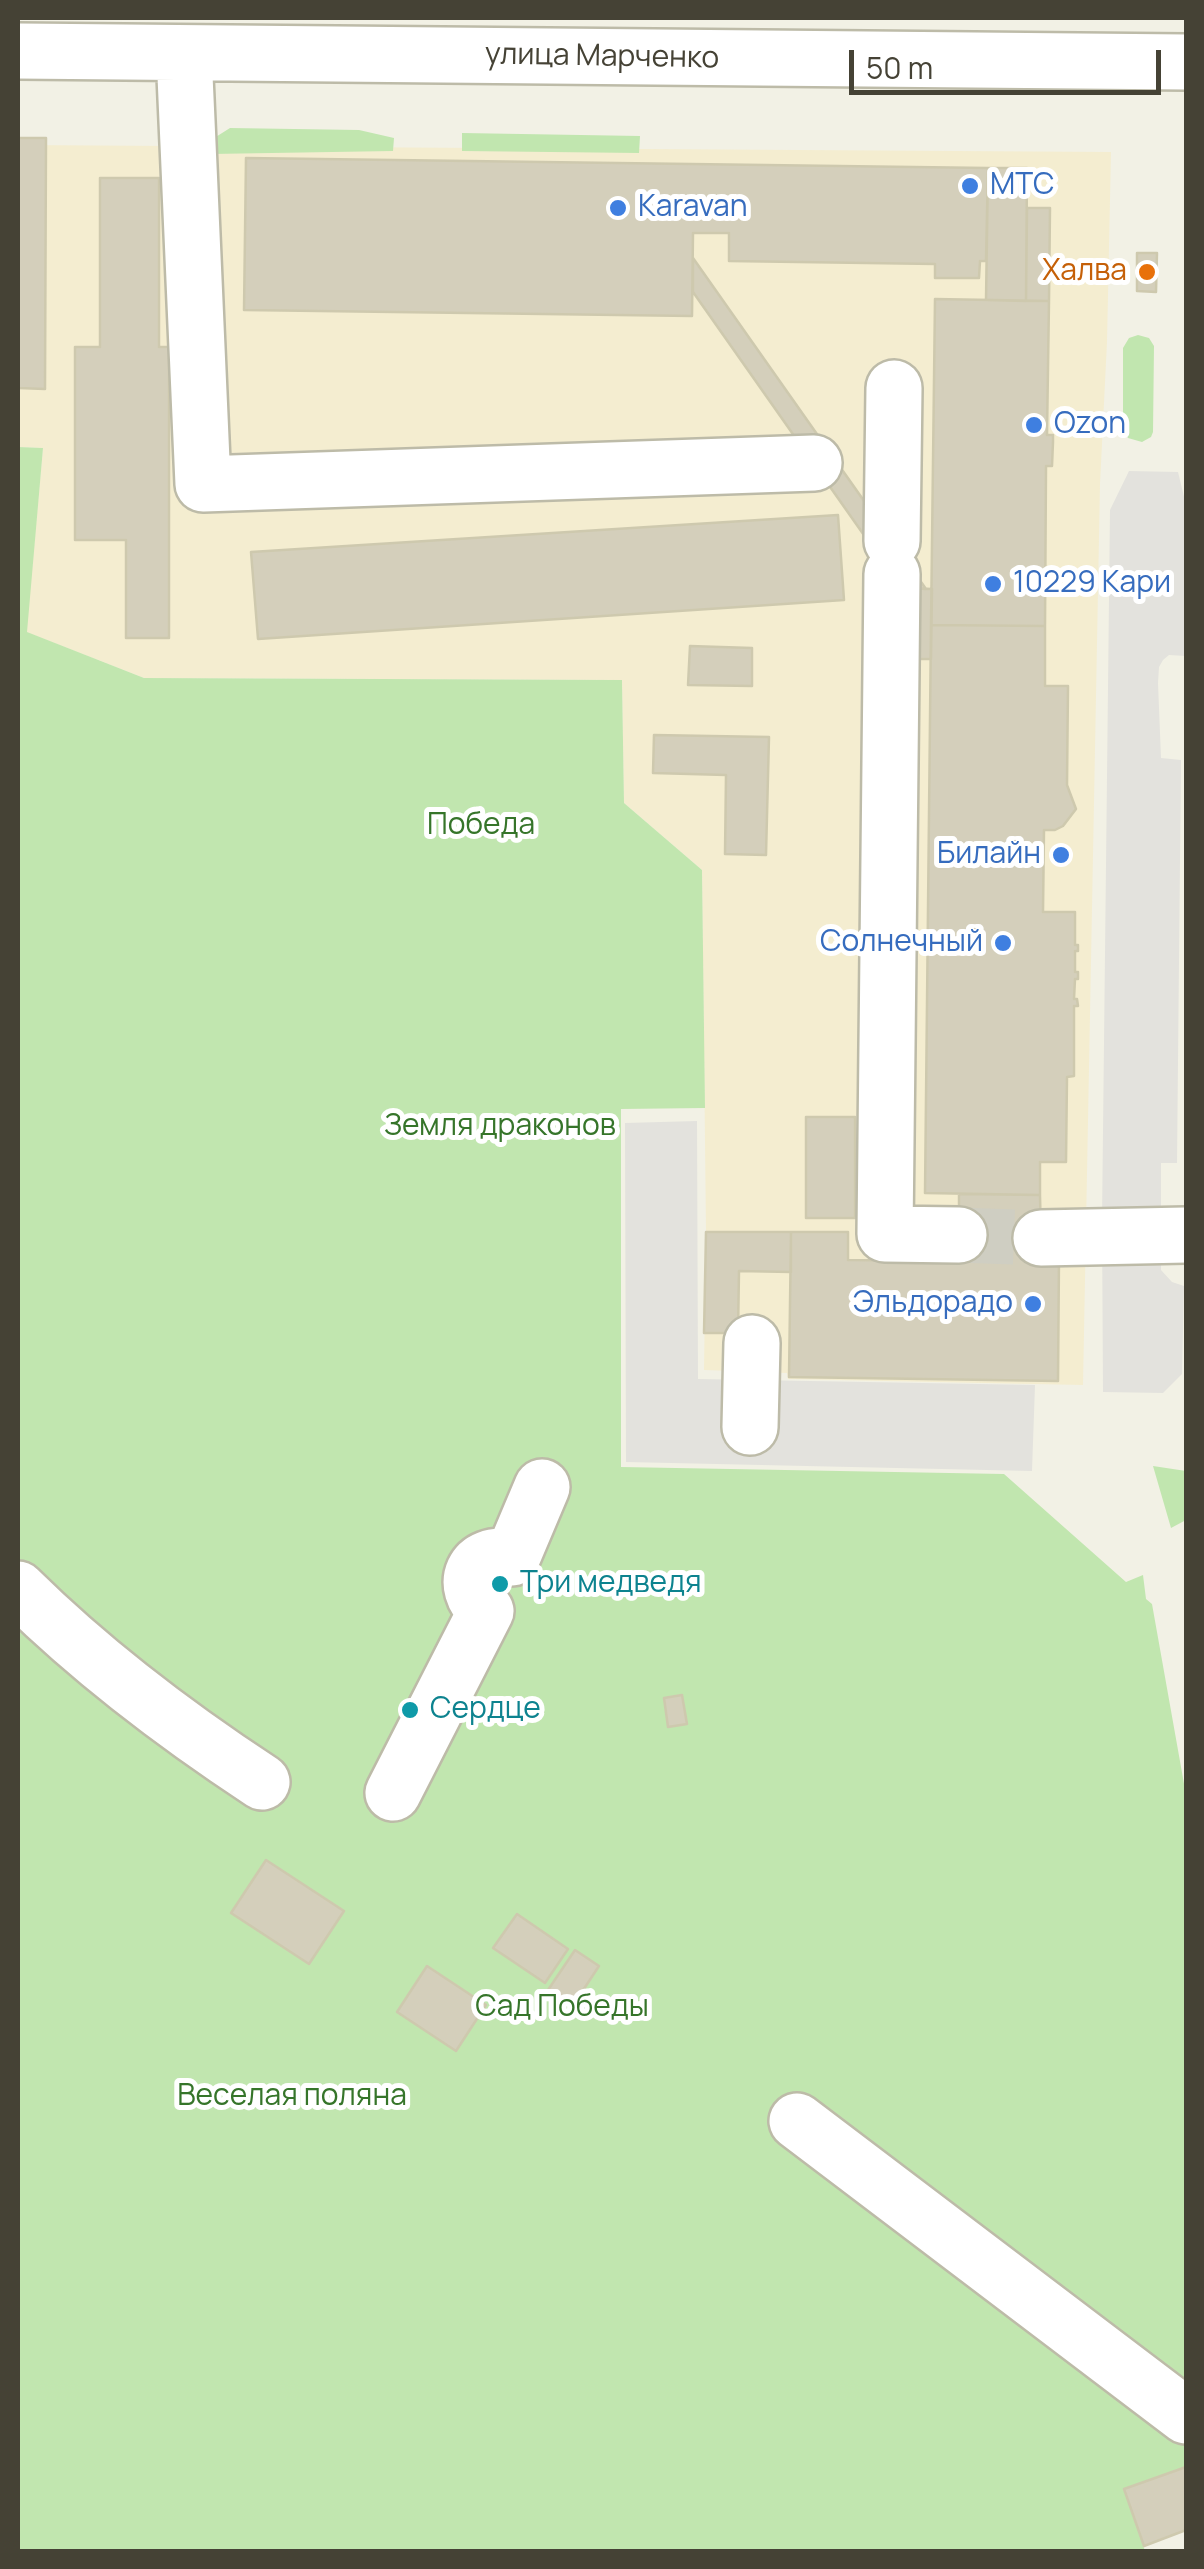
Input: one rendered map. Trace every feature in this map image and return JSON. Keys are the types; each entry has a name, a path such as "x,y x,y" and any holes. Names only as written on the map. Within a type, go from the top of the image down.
{"street":[{"name":"улица Марченко","path":"18,51 184,53 267,36 791,38 1186,62"},
{"path":"184,53 203,484 893,459"},
{"path":"894,388 885,1234 959,1235"},
{"path":"1041,1238 1186,1235"},
{"path":"750,1427 752,1343"},
{"path":"393,1792 486,1611 475,1601 472,1573 477,1565 493,1556 512,1558 542,1487"},
{"path":"18,1589 54,1625 130,1688 202,1743 262,1782"},
{"path":"797,2121 1186,2416"}],"shaded area":[{"path":"18,145 1111,152 1100,484 1083,1385 788,1379 787,1373 704,1370 702,870 624,803 622,680 144,678 26,632 43,448 18,447"},
{"path":"1129,471 1178,472 1186,505 1186,656 1169,655 1163,660 1158,683 1161,758 1181,760 1177,1163 1161,1163 1161,1270 1172,1282 1184,1286 1182,1374 1163,1393 1103,1392 1110,510"},
{"path":"697,1121 698,1379 1035,1385 1032,1471 626,1462 625,1123"}],"green space":[{"path":"230,128 359,130 394,138 393,151 211,154 211,140"},
{"path":"462,133 640,136 639,153 462,151"},
{"path":"1129,338 1149,338 1154,346 1153,432 1142,442 1128,438 1123,429 1123,348"},
{"name":"Сад Победы","path":"18,447 43,448 27,632 144,678 622,680 624,803 702,870 705,1108 621,1109 621,1467 1004,1474 1126,1582 1143,1575 1146,1599 1152,1604 1186,1795 1186,2467 1124,2489 1145,2551 18,2551"},
{"path":"1153,1466 1186,1471 1186,1520 1171,1528"}],"building":[{"path":"18,138 46,138 45,389 18,388"},
{"path":"246,158 988,168 986,261 980,261 979,278 935,278 935,264 729,261 729,233 693,233 692,316 244,310"},
{"path":"988,168 1027,168 1026,301 986,300"},
{"path":"100,178 159,178 159,347 169,347 169,638 126,638 126,540 75,540 75,347 100,347"},
{"path":"1027,208 1050,208 1049,301 1026,301"},
{"name":"Халва","path":"1137,253 1157,253 1156,292 1137,291"},
{"path":"693,258 926,589 911,588 911,602 693,292"},
{"path":"935,299 1049,301 1047,435 1053,435 1053,442 1052,466 1046,466 1045,626 931,625"},
{"path":"838,515 844,600 258,639 251,552"},
{"path":"911,588 932,589 931,659 910,659"},
{"path":"931,625 1045,626 1045,686 1068,686 1067,785 1076,809 1063,826 1044,830 1043,912 1075,912 1078,979 1074,999 1078,1006 1074,1006 1074,1076 1067,1077 1066,1162 1040,1162 1040,1195 925,1193"},
{"path":"690,646 752,648 752,686 688,685"},
{"path":"654,735 769,737 766,855 725,854 726,775 653,773"},
{"path":"806,1117 855,1117 855,1218 806,1218"},
{"path":"959,1194 1040,1195 1041,1238 1059,1257 1058,1381 789,1377 791,1232 848,1232 848,1260 959,1261"},
{"path":"706,1232 791,1232 791,1272 739,1271 738,1333 704,1333"},
{"path":"682,1695 687,1724 668,1727 664,1698"},
{"path":"266,1860 344,1911 309,1964 231,1913"},
{"path":"517,1914 568,1949 545,1983 493,1948"},
{"path":"575,1950 599,1966 572,2007 548,1990"},
{"path":"427,1966 486,2005 456,2051 397,2012"},
{"path":"1186,2467 1186,2530 1144,2546 1124,2489"}],"tunnel":[{"path":"959,1235 1041,1238"}],"place":[{"name":"МТС","path":"970,186"},
{"name":"Karavan","path":"618,208"},
{"name":"Халва","path":"1147,272"},
{"name":"Ozon","path":"1034,425"},
{"name":"10229 Кари","path":"993,584"},
{"name":"Билайн","path":"1061,855"},
{"name":"Солнечный","path":"1003,943"},
{"name":"Эльдорадо","path":"1033,1304"},
{"name":"Три медведя","path":"500,1584"},
{"name":"Сердце","path":"410,1710"}],"park label":[{"name":"Победа","path":"481,826"},
{"name":"Земля драконов","path":"500,1127"},
{"name":"Веселая поляна","path":"292,2097"}]}
